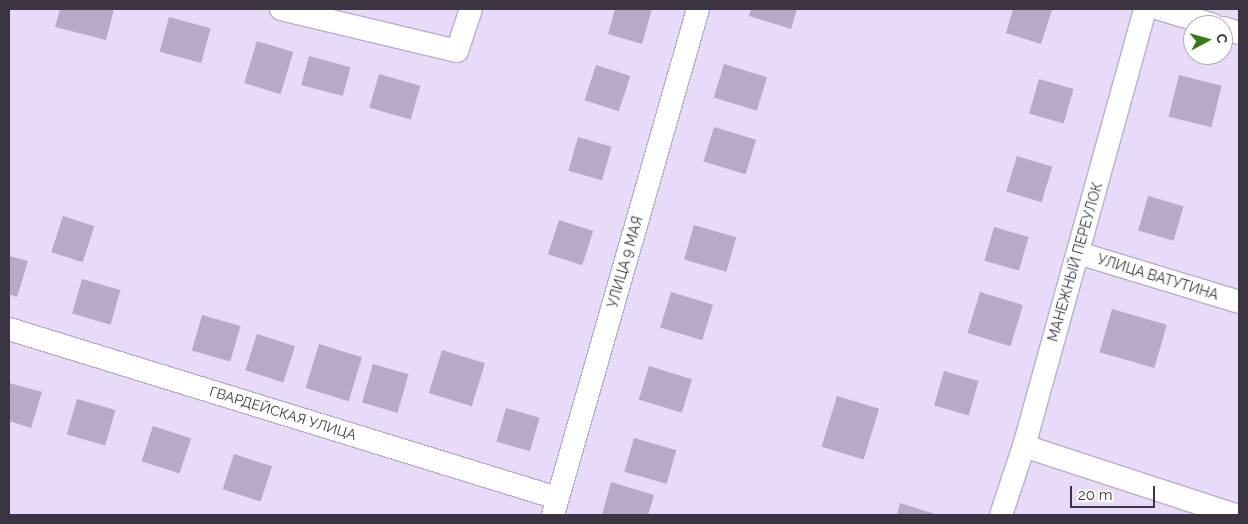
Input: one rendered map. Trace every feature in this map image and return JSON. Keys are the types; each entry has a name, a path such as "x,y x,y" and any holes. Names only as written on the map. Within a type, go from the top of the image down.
{"street":[{"path":"281,9 457,51 471,9"},
{"name":"УЛИЦА 9 МАЯ","path":"555,506 698,9"},
{"name":"МАНЕЖНЫЙ ПЕРЕУЛОК","path":"1002,515 1024,446 1146,9"},
{"path":"1160,9 1183,16"},
{"name":"УЛИЦА ВАТУТИНА","path":"1078,253 1239,302"},
{"name":"ГВАРДЕЙСКАЯ УЛИЦА","path":"9,329 555,506"},
{"path":"1024,446 1235,515"}],"building":[{"path":"60,9 114,9 106,40 55,27"},
{"path":"615,9 652,9 642,44 608,34"},
{"path":"751,9 797,9 791,29 749,16"},
{"path":"1013,9 1052,10 1041,44 1006,33"},
{"path":"169,17 211,28 201,63 160,52"},
{"path":"257,41 293,52 280,94 244,83"},
{"path":"309,56 351,67 343,96 301,85"},
{"path":"724,64 767,77 757,111 714,97"},
{"path":"596,65 630,76 619,111 585,100"},
{"path":"379,74 420,86 411,119 369,108"},
{"path":"1179,75 1222,86 1211,127 1169,117"},
{"path":"1039,79 1074,89 1064,124 1029,114"},
{"path":"714,127 756,140 746,174 703,161"},
{"path":"578,137 612,147 602,180 568,171"},
{"path":"1017,156 1052,167 1042,202 1006,191"},
{"path":"1148,196 1184,206 1174,241 1138,231"},
{"path":"63,216 94,226 83,262 51,252"},
{"path":"559,220 593,231 582,265 548,254"},
{"path":"694,225 736,237 726,272 684,260"},
{"path":"994,227 1029,237 1019,271 984,261"},
{"path":"9,256 28,261 17,297 9,294"},
{"path":"82,279 120,290 111,325 72,314"},
{"path":"671,292 713,305 702,340 660,327"},
{"path":"980,292 1023,305 1010,346 967,333"},
{"path":"1112,309 1167,325 1154,368 1100,352"},
{"path":"202,315 240,326 230,362 192,351"},
{"path":"257,334 295,346 283,383 245,370"},
{"path":"319,344 362,357 349,401 306,388"},
{"path":"442,350 485,363 472,406 429,393"},
{"path":"373,364 409,374 398,413 362,402"},
{"path":"649,366 692,379 682,413 639,399"},
{"path":"944,371 979,381 969,416 934,406"},
{"path":"9,383 42,392 31,428 9,421"},
{"path":"837,396 879,409 864,460 822,447"},
{"path":"77,399 115,410 105,446 67,435"},
{"path":"506,408 540,418 530,451 496,442"},
{"path":"153,426 191,438 180,474 142,461"},
{"path":"634,438 676,450 667,484 624,472"},
{"path":"234,454 272,466 261,502 223,489"},
{"path":"611,482 654,495 648,515 602,515"},
{"path":"900,503 938,515 897,515"}]}
